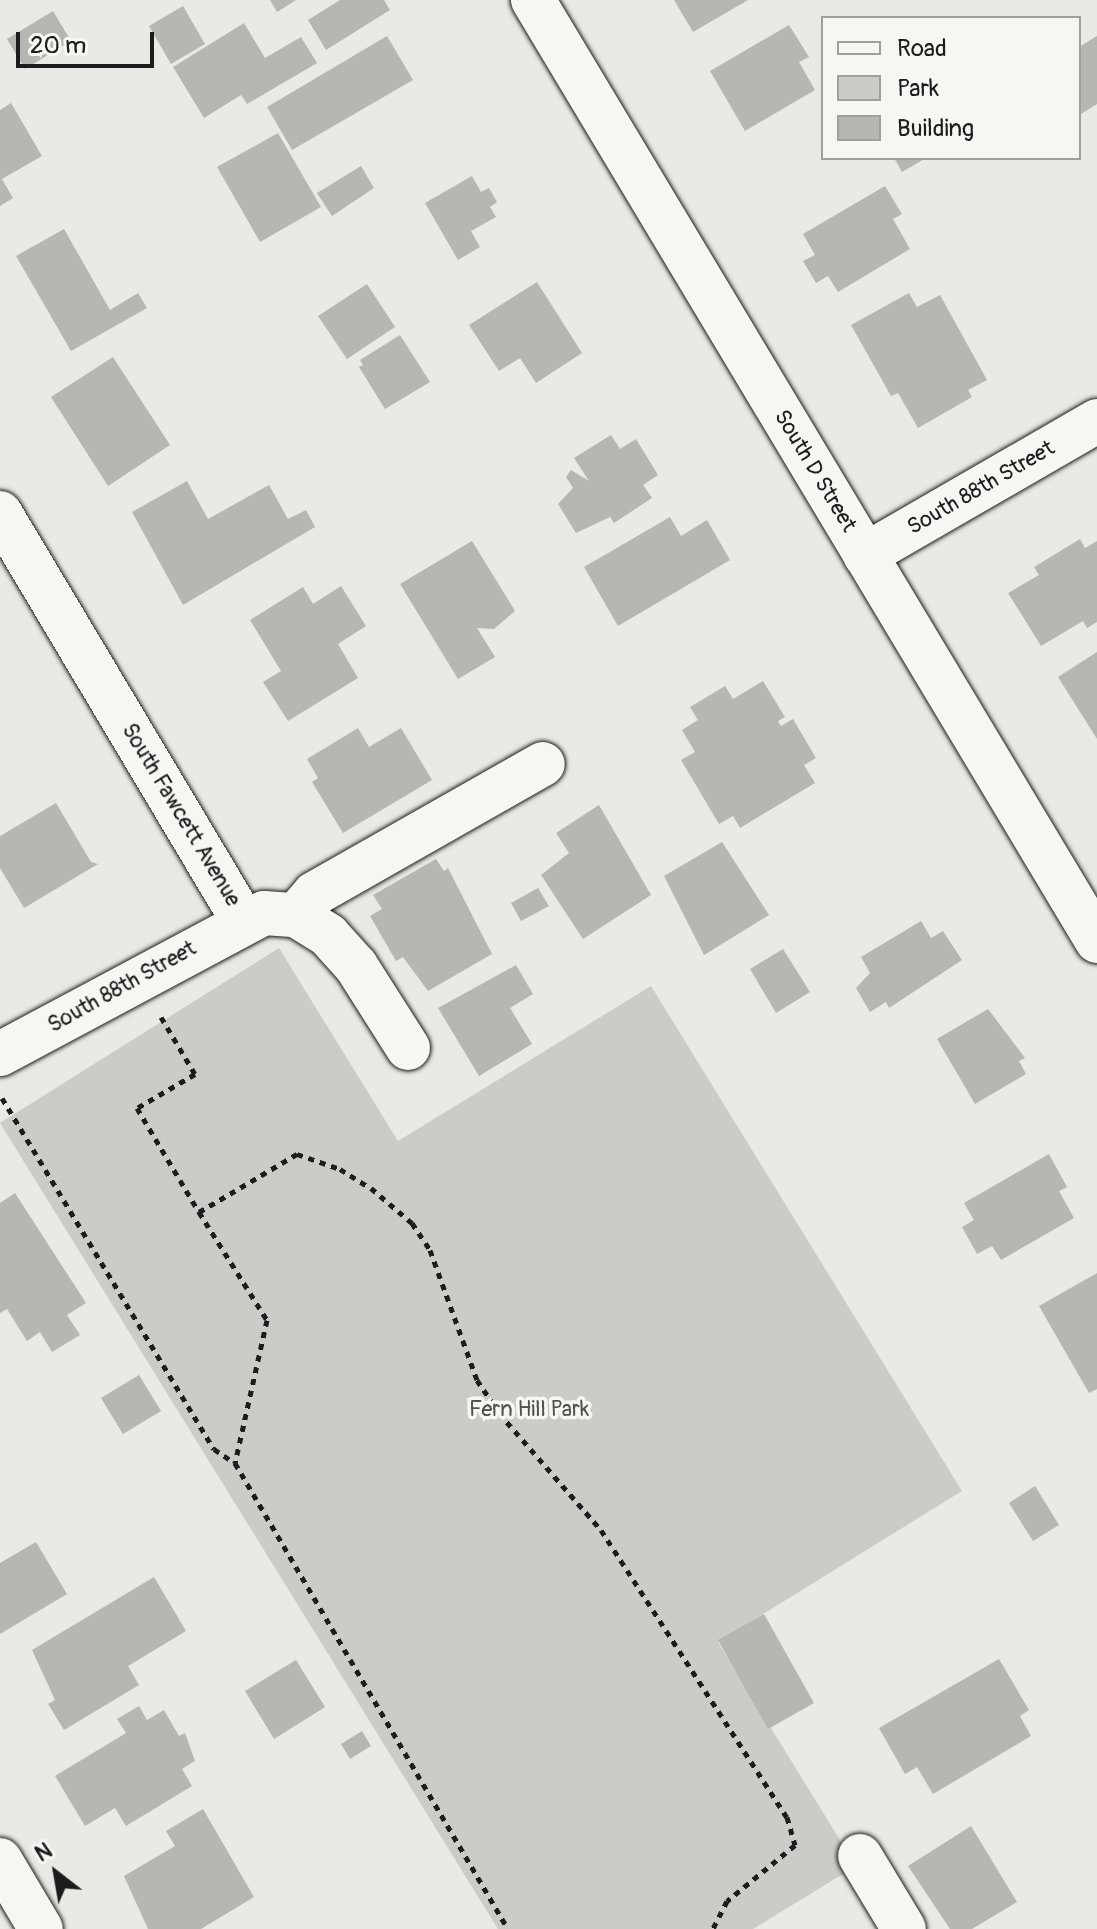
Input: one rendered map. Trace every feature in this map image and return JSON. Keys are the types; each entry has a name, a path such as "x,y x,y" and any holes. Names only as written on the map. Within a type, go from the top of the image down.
{"street":[{"name":"South D Street","path":"533,0 1097,941"},
{"name":"South 88th Street","path":"865,555 1097,421"},
{"name":"South Fawcett Avenue","path":"0,513 243,920 264,913 296,915"},
{"path":"408,1048 356,966 328,935 296,915 314,894 543,764"},
{"name":"South 88th Street","path":"0,1054 243,920"},
{"path":"860,1856 904,1929"},
{"path":"0,1860 41,1929"}],"path":[{"path":"138,978 195,1074 137,1108 267,1320 235,1463"},
{"path":"0,1096 214,1449 235,1463 508,1929"},
{"path":"199,1212 297,1154 340,1169 371,1188 412,1223 430,1250 477,1380 499,1413 601,1530 793,1830 795,1845 787,1857 727,1901 713,1929"}],"green space":[{"name":"Fern Hill Park","path":"279,948 398,1141 651,986 962,1491 718,1642 856,1866 753,1929 498,1929 0,1123"}],"building":[{"path":"270,0 296,0 277,12"},
{"path":"340,0 384,0 390,10 326,50 308,20"},
{"path":"674,0 748,0 693,32"},
{"path":"183,6 205,44 171,64 149,26"},
{"path":"53,11 71,41 25,69 7,39"},
{"path":"244,23 265,58 301,37 317,63 247,104 241,95 204,118 173,67"},
{"path":"789,25 809,57 799,62 815,90 745,131 710,71"},
{"path":"387,36 413,80 292,150 267,107"},
{"path":"1097,36 1097,104 1081,114 1081,46"},
{"path":"11,103 42,156 2,179 13,198 0,206 0,110"},
{"path":"278,133 321,207 260,242 217,167"},
{"path":"895,160 923,160 902,172"},
{"path":"361,166 374,188 332,216 317,193"},
{"path":"472,176 481,192 489,188 497,202 490,207 496,217 471,231 480,247 458,260 425,203"},
{"path":"885,186 902,214 893,219 910,249 838,292 828,276 816,283 803,261 815,255 803,234"},
{"path":"64,229 110,310 138,293 147,308 71,351 16,256"},
{"path":"537,282 582,353 536,383 520,358 499,371 469,325"},
{"path":"367,284 395,327 347,359 318,316"},
{"path":"909,293 917,307 940,295 987,380 968,390 972,397 918,428 898,393 891,396 851,325"},
{"path":"400,335 430,382 385,409 359,367 363,365 360,360"},
{"path":"113,357 170,445 108,486 51,397"},
{"path":"611,435 620,449 636,439 658,475 643,485 652,498 614,523 610,517 576,533 558,504 573,488 566,477 571,470 589,481 574,458"},
{"path":"187,481 208,519 269,485 288,519 306,510 315,527 183,605 132,512"},
{"path":"670,517 681,536 707,520 730,560 618,626 584,567"},
{"path":"1080,539 1085,548 1097,541 1097,622 1087,628 1083,621 1041,646 1008,593 1039,575 1034,567"},
{"path":"472,541 515,611 494,629 477,628 495,657 458,679 400,584"},
{"path":"341,586 366,626 338,644 358,678 288,721 263,682 281,671 250,620 303,587 313,604"},
{"path":"1097,652 1097,739 1058,677"},
{"path":"763,681 785,717 778,721 781,726 793,719 816,758 804,765 815,783 740,828 733,816 719,824 681,760 695,752 682,730 698,720 690,707 725,686 733,699"},
{"path":"358,728 369,747 401,728 432,780 343,833 312,782 318,778 307,759"},
{"path":"56,803 91,862 98,864 24,908 0,868 0,836"},
{"path":"599,805 651,895 583,939 541,875 569,853 556,833"},
{"path":"722,842 769,915 704,955 664,876"},
{"path":"436,859 444,871 448,868 492,954 428,991 403,957 396,961 370,916 382,909 373,895"},
{"path":"538,888 549,906 521,921 511,903"},
{"path":"921,921 931,938 943,931 962,960 889,1008 886,1002 870,1012 856,988 870,973 861,957"},
{"path":"783,949 810,992 776,1013 750,969"},
{"path":"516,965 533,994 510,1008 532,1044 479,1076 438,1008"},
{"path":"988,1009 1025,1058 1019,1061 1026,1074 975,1104 937,1039"},
{"path":"1049,1154 1067,1187 1059,1191 1074,1218 1001,1260 992,1246 977,1254 962,1227 974,1220 964,1203"},
{"path":"15,1193 86,1303 67,1315 80,1335 52,1352 40,1332 27,1341 7,1309 0,1313 0,1203"},
{"path":"1097,1273 1097,1389 1089,1393 1039,1306"},
{"path":"139,1375 161,1411 123,1434 101,1398"},
{"path":"1035,1486 1059,1525 1033,1541 1009,1503"},
{"path":"36,1542 67,1594 0,1634 0,1563"},
{"path":"154,1577 186,1631 128,1666 139,1685 64,1730 48,1704 55,1700 32,1650"},
{"path":"764,1614 814,1703 768,1729 718,1640"},
{"path":"999,1659 1029,1710 1020,1716 1031,1736 933,1794 917,1767 905,1774 879,1728"},
{"path":"296,1660 325,1707 274,1739 245,1691"},
{"path":"139,1706 147,1720 164,1710 179,1736 185,1733 195,1761 182,1769 192,1786 126,1826 115,1808 85,1826 55,1776 126,1733 117,1719"},
{"path":"362,1731 371,1746 350,1759 341,1744"},
{"path":"203,1809 254,1897 201,1929 148,1929 124,1876 175,1846 166,1831"},
{"path":"971,1826 1017,1902 972,1929 950,1929 908,1866"}]}
